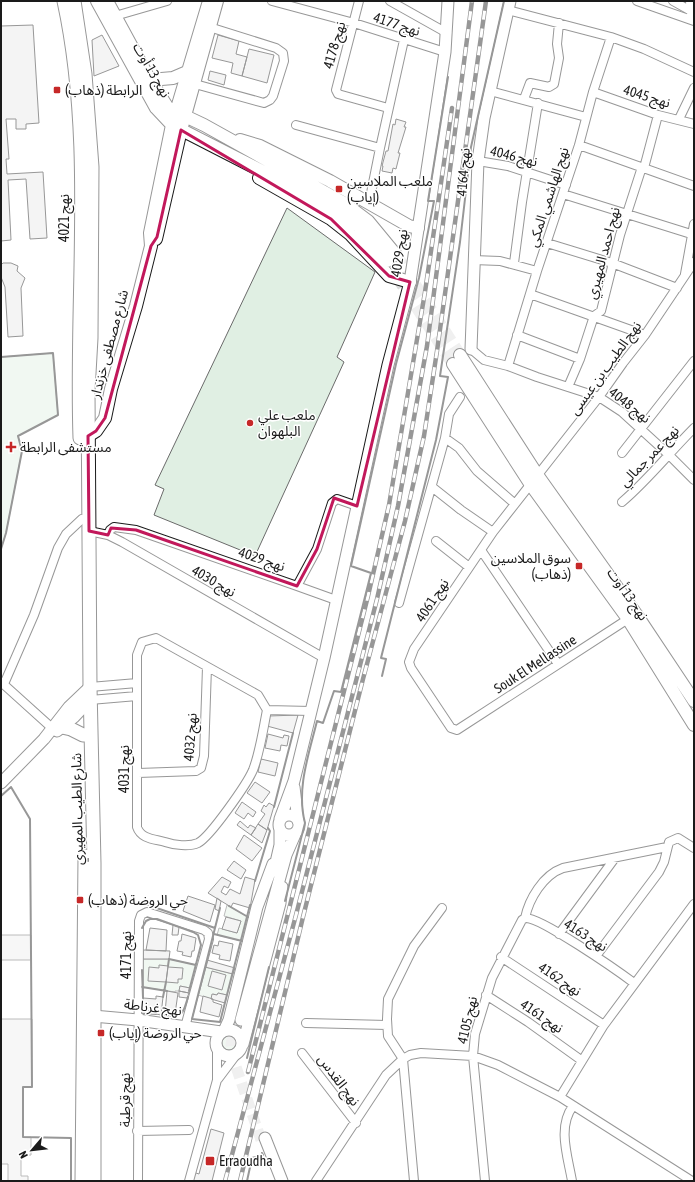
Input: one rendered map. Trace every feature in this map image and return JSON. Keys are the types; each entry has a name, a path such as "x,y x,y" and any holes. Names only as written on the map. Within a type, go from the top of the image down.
{"main road":[{"name":"نهج 4021","path":"64,1 74,74 80,145 84,437"},
{"name":"نهج 4021","path":"74,1 85,74 92,166 84,437"},
{"name":"نهج 13 أوت","path":"97,1 156,108 176,128 199,138 336,209 359,226 391,258 368,221 344,203 204,125 180,115 163,103 107,1"},
{"path":"180,115 194,84 206,26 209,1"},
{"path":"180,115 187,72 217,1"},
{"path":"150,80 173,78 187,72"},
{"name":"شارع مصطفى خزندار","path":"84,437 96,431 105,418 111,388 136,306 151,246 150,233 180,115"},
{"path":"219,134 260,146 369,203 409,226 418,228"},
{"path":"199,138 213,152 331,219 350,234 389,276 410,282"},
{"path":"456,360 534,480"},
{"name":"شارع الطيب المهيري","path":"84,437 82,519 83,610 94,863 94,1181"},
{"name":"شارع الطيب المهيري","path":"82,1181 85,871 84,735 89,531 84,437"},
{"name":"نهج 13 أوت","path":"534,480 628,619 694,724"},
{"name":"نهج 13 أوت","path":"534,480 636,614 694,701"},
{"path":"57,728 71,729 84,735"}],"street":[{"path":"115,16 167,1"},
{"name":"نهج 4177","path":"272,1 290,4 446,52"},
{"name":"نهج 4178","path":"359,1 336,88 337,93 388,108"},
{"path":"390,1 447,32"},
{"name":"نهج 4029","path":"294,780 324,658 388,365 410,282 446,52 448,1"},
{"path":"637,1 692,17"},
{"path":"673,1 692,17"},
{"path":"690,1 692,17"},
{"path":"509,6 559,23 611,37 644,49 694,72"},
{"name":"نهج 4164","path":"471,349 473,260 478,161 490,91 509,6"},
{"path":"524,99 530,83 549,87 554,84 559,58 557,44 559,23"},
{"path":"194,84 264,103 270,100 273,96 284,61 283,53 276,48 206,26"},
{"name":"نهج الهاشمي المكي","path":"508,366 537,271 579,145 593,92 611,37"},
{"path":"369,203 388,108 404,40"},
{"path":"679,119 694,88"},
{"path":"490,91 586,117"},
{"name":"نهج 4045","path":"593,92 658,115 679,119 694,124"},
{"path":"514,263 526,171 538,103"},
{"name":"نهج احمد المهيري","path":"568,388 580,359 594,316 601,311 612,263 626,213 643,168 658,115"},
{"path":"296,125 380,148"},
{"path":"579,145 694,186"},
{"name":"نهج 4046","path":"478,161 526,171 566,185"},
{"path":"563,194 691,234"},
{"path":"684,275 694,224"},
{"path":"547,243 612,263 677,288"},
{"path":"473,260 490,259 514,263 537,271"},
{"name":"نهج الطيب بن عيسى","path":"534,480 600,397 623,363 645,335 694,262"},
{"path":"530,294 645,335"},
{"path":"517,335 580,359"},
{"name":"نهج 4048","path":"471,349 484,360 508,366 568,388 600,397 622,412 694,480"},
{"path":"622,453 694,361"},
{"path":"399,604 445,438 449,414 460,397"},
{"name":"نهج عمر جمالي","path":"622,502 643,483 668,454 694,428"},
{"path":"445,438 458,448 478,471 515,504"},
{"name":"نهج 4061","path":"457,730 451,728 411,668 409,662 414,649 493,532 534,480"},
{"path":"432,487 460,510 493,532"},
{"name":"نهج 4029","path":"108,535 114,527 136,530 297,586 317,549 332,503 337,499 357,506"},
{"path":"57,728 2,683 34,615 58,548 66,534 82,519"},
{"name":"نهج 4030","path":"89,531 108,535 324,658"},
{"path":"436,541 469,567"},
{"path":"481,550 558,664"},
{"path":"297,586 336,600"},
{"name":"Souk El Mellassine","path":"457,730 628,619"},
{"name":"نهج 4031","path":"156,638 207,666 258,694 267,710 253,768 247,782 209,833 199,843 194,845 170,844 142,835 139,831 137,822 137,683 139,648 145,640 156,638"},
{"name":"نهج 4032","path":"138,773 196,771 201,768 204,756 207,666"},
{"path":"1,783 86,697 137,683"},
{"path":"86,697 137,696"},
{"path":"267,710 311,711"},
{"path":"294,780 297,826 286,855 238,1019 280,845 280,824 294,780"},
{"path":"280,824 285,815 291,815 297,826"},
{"path":"280,824 288,834 297,826"},
{"name":"نهج 4105","path":"485,1181 473,1056 475,1034 486,996 501,957 523,919 528,903 553,872 667,847 669,842 678,838 694,848"},
{"path":"189,1181 217,1080 216,1046 218,1035 222,1032 229,1020 257,907 280,845"},
{"path":"596,956 659,872 664,862 667,847"},
{"path":"217,1080 243,1044 280,903 286,855"},
{"path":"559,934 615,858"},
{"path":"560,1097 581,1060 604,1025 694,904"},
{"path":"414,1181 403,1059 390,1040 387,1025 388,999 414,946 442,908"},
{"name":"نهج 4171","path":"138,1020 139,921 144,913 150,911 204,930 209,936 185,1027"},
{"name":"نهج 4163","path":"523,919 531,918 559,934 596,956 634,983"},
{"name":"نهج 4162","path":"501,957 604,1025"},
{"name":"نهج 4161","path":"486,996 528,1022 581,1060"},
{"name":"نهج غرناطة","path":"94,1016 138,1020 222,1032"},
{"name":"نهج قرطبة","path":"138,1020 138,1181"},
{"path":"306,1022 387,1025"},
{"path":"208,1030 219,1052 227,1056 236,1055"},
{"path":"222,1032 230,1030 238,1033 243,1044"},
{"name":"نهج القدس","path":"302,1053 356,1122"},
{"path":"316,1181 386,1075 410,1054 420,1053 473,1056 498,1065 560,1097 692,1181"},
{"path":"572,1106 568,1112 564,1135 572,1181"},
{"path":"137,1131 189,1130"},
{"path":"277,1181 263,1139 282,1181"}],"highlighted area":[{"path":"181,130 331,219 389,276 410,282 357,506 334,498 317,549 297,586 136,530 111,528 108,535 89,531 88,436 96,431 105,418 151,246 157,237"}],"green space":[{"name":"ملعب علي البلهوان","path":"287,208 375,272 337,357 344,362 255,556 154,515 164,489 155,485"},
{"name":"مستشفى الرابطة","path":"53,353 58,415 18,436 22,451 6,533 1,549 1,357"},
{"path":"227,905 248,917 242,941 217,935 219,928 237,933 241,921 224,916"},
{"path":"142,959 169,959 196,965 190,988 180,986 179,991 175,992 142,987"},
{"path":"205,967 233,974 227,995 218,993 217,995 213,994 211,999 198,995"},
{"path":"229,1036 234,1038 236,1043 234,1048 229,1050 224,1048 222,1043 224,1038"}],"shaded area":[{"path":"1,935 31,935 31,960 1,960"},
{"path":"1,1019 32,1019 32,1087 23,1087 23,1137 31,1137 31,1155 21,1156 21,1176 28,1176 28,1181 8,1181 8,1164 1,1164"}],"building":[{"path":"33,25 39,123 26,124 26,129 16,129 16,119 6,119 9,159 6,159 7,174 43,172 47,238 30,239 26,179 8,180 11,240 1,241 1,26"},
{"path":"102,35 119,66 94,76 92,40"},
{"path":"218,35 239,41 236,54 247,57 242,76 231,73 233,63 212,58"},
{"path":"249,49 274,55 267,83 242,76"},
{"path":"210,71 226,75 224,85 208,80"},
{"path":"396,119 406,122 404,127 406,127 398,153 400,153 396,169 393,168 392,173 382,171 382,166 386,151 388,151 393,124 395,125"},
{"path":"3,263 11,263 18,266 17,271 25,278 21,288 23,336 8,337 5,287 1,277 1,265"},
{"path":"298,715 293,733 267,726 269,716"},
{"path":"268,734 283,738 284,735 289,736 287,746 281,745 280,751 265,748"},
{"path":"261,759 278,763 275,776 258,772"},
{"path":"255,782 270,792 262,803 247,793"},
{"path":"242,802 256,812 253,817 248,813 244,819 235,813"},
{"path":"269,803 274,806 267,830 258,824 265,814 261,811 264,805 266,807"},
{"path":"240,821 248,828 250,825 256,828 251,835 237,825"},
{"path":"258,824 267,830 262,843 251,835"},
{"path":"244,835 262,848 252,861 236,849"},
{"path":"234,861 246,870 241,879 227,870"},
{"path":"222,877 231,882 228,888 224,886 221,892 226,895 230,889 240,894 245,877 255,880 250,908 233,903 231,907 208,893"},
{"path":"188,896 215,905 210,922 183,911"},
{"path":"217,898 221,901 219,911 215,909"},
{"path":"226,917 241,921 237,933 222,929"},
{"path":"173,925 179,927 178,935 172,935"},
{"path":"150,928 167,930 166,951 146,950"},
{"path":"182,934 196,938 194,951 192,951 191,957 182,955 183,952 177,951"},
{"path":"219,941 233,944 230,961 219,959 220,955 212,953 214,945 218,946"},
{"path":"143,950 170,951 169,959 143,959"},
{"path":"207,960 235,968 233,974 205,967"},
{"path":"159,965 168,966 166,982 148,981 149,967 159,968"},
{"path":"168,967 183,968 182,979 178,979 178,983 166,982"},
{"path":"212,971 226,975 222,990 208,986"},
{"path":"180,986 190,988 189,993 179,991"},
{"path":"167,991 178,993 175,1014 165,1013"},
{"path":"179,991 189,993 187,998 179,997"},
{"path":"218,993 227,995 225,1003 211,999 212,994 217,995"},
{"path":"156,996 163,997 161,1015 156,1014 156,1011 142,1010 143,998 156,999"},
{"path":"203,996 213,999 213,1002 222,1005 219,1017 200,1012"},
{"name":"Erraoudha","path":"211,1129 224,1133 212,1181 191,1181 193,1172 199,1174"}],"tunnel":[{"path":"396,255 460,355"},
{"path":"387,261 453,364"},
{"path":"236,1019 231,1044 233,1058 261,1140"}],"railway":[{"path":"225,1181 296,915 377,599 398,506 427,346 472,1"},
{"path":"240,1181 303,917 363,679 405,521 424,436 486,1"},
{"path":"248,1072 368,596 389,505 425,292 452,108"}],"wall":[{"path":"382,676 386,659 381,658 436,440 448,377 440,376 460,242 471,147 504,1"},
{"path":"285,901 305,823 302,797 307,759 317,721 323,723 334,691 341,692 371,573 351,566 396,364 419,278 434,201 428,201 448,77"},
{"path":"1,357 53,353 58,415 18,436 22,451 6,533 1,549"},
{"path":"274,807 293,733"},
{"path":"1,796 11,787 30,819 32,1087 23,1087 23,1137 71,1138 71,1181"},
{"path":"255,881 270,831 268,828"},
{"path":"142,903 215,928 192,1019 220,1022 250,905"},
{"path":"229,906 248,917"},
{"path":"215,928 220,908"},
{"path":"142,928 146,921 150,919 157,919 198,935 201,945 189,991"},
{"path":"214,934 242,941"},
{"path":"168,966 169,959 196,965"},
{"path":"247,1058 269,967"},
{"path":"142,970 143,998"},
{"path":"163,997 166,982"},
{"path":"142,987 167,991"},
{"path":"161,1015 173,1016 180,1014 184,1009 188,997"},
{"path":"142,1010 142,1013 156,1014"},
{"path":"247,1181 252,1158 263,1155 262,1153"}],"place":[{"name":"الرابطة (ذهاب)","path":"57,90"},
{"name":"ملعب الملاسين (إياب)","path":"339,189"},
{"name":"ملعب علي البلهوان","path":"250,423"},
{"name":"مستشفى الرابطة","path":"11,447"},
{"name":"سوق الملاسين (ذهاب)","path":"579,566"},
{"name":"حي الروضة (ذهاب)","path":"80,900"},
{"name":"حي الروضة (إياب)","path":"101,1033"},
{"name":"Erraoudha","path":"210,1161"}]}
